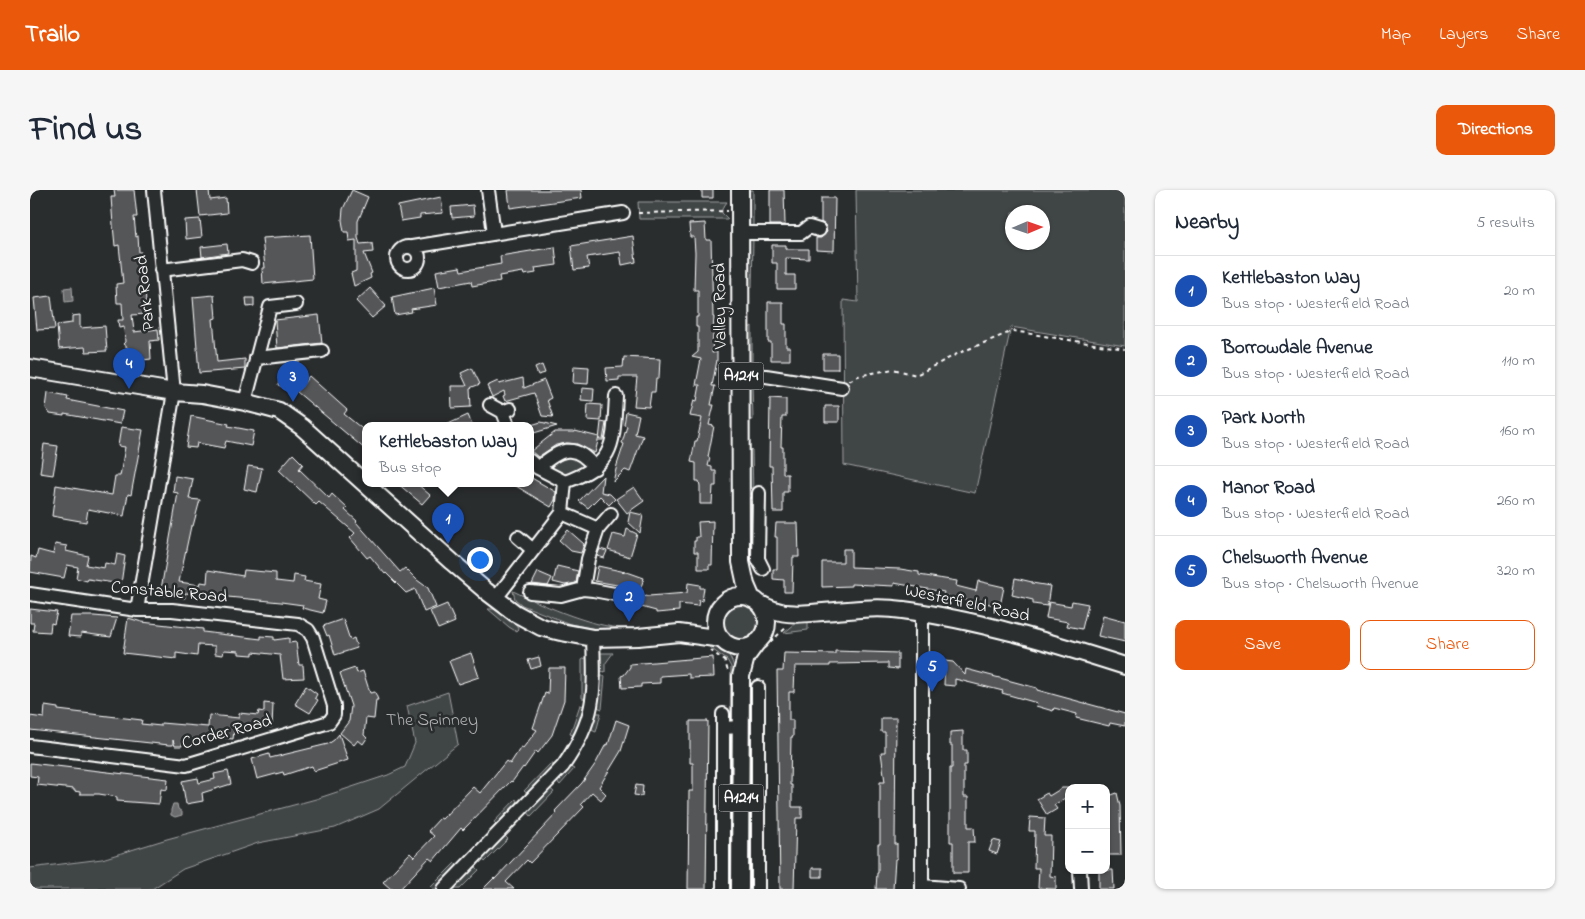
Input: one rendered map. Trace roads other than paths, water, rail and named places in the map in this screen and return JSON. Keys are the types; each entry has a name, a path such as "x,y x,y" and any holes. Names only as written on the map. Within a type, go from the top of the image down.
{"main road":[{"name":"Valley Road","path":"740,190 741,557 746,585 754,601"},
{"path":"30,368 174,392 202,394 279,411 297,423 362,481"},
{"path":"368,487 452,562 496,598 515,613 541,627 593,638 638,637 679,633 725,642 741,648 765,638 765,614 754,601 737,597 721,606 704,622 679,633"},
{"name":"Valley Road","path":"721,606 734,581 741,557"},
{"name":"Westerfield Road","path":"754,601 792,620"},
{"path":"721,606 716,616 715,624 717,632 725,642"},
{"name":"Westerfield Road","path":"765,638 781,621 872,609 896,609 998,630 1125,666"},
{"name":"A1214","path":"735,678 746,656 765,638"},
{"name":"A1214","path":"725,642 737,656 735,678 741,706 740,881"}],"street":[{"name":"Park Road","path":"138,610 174,392 154,190"},
{"path":"488,190 494,233"},
{"path":"412,247 624,213"},
{"path":"740,233 801,233 813,224"},
{"path":"161,270 242,260 252,263"},
{"path":"245,402 270,307 296,304"},
{"path":"256,358 322,351"},
{"path":"741,375 766,376 844,386"},
{"path":"565,482 595,468 607,454 613,440 615,394"},
{"path":"490,405 506,410 508,422"},
{"path":"534,464 561,451 580,453 595,468"},
{"path":"534,464 565,482"},
{"path":"496,598 562,513 565,482"},
{"path":"741,499 759,496 758,553 759,563 763,568"},
{"path":"562,513 598,529"},
{"path":"584,589 588,559 598,529 611,514"},
{"path":"518,537 533,550"},
{"path":"741,557 758,553"},
{"path":"530,592 561,595 584,589 625,596"},
{"name":"Constable Road","path":"30,594 138,610 172,610 298,624 304,627"},
{"path":"922,613 922,888 959,889"},
{"name":"Corder Road","path":"30,746 186,765 329,722 334,715 334,706 313,638 304,627"},
{"path":"444,889 563,766 571,754 585,729 592,705 594,691 593,638"},
{"path":"758,687 758,889"},
{"path":"741,706 758,705"},
{"path":"723,714 723,889"},
{"path":"723,728 741,727"},
{"path":"723,804 741,805"},
{"path":"740,881 758,874"},
{"path":"1080,874 1081,889"}],"place":[{"name":"Manor Road","path":"129,389"},
{"name":"Park North","path":"293,402"},
{"name":"Kettlebaston Way","path":"448,544"},
{"name":"Borrowdale Avenue","path":"629,622"},
{"name":"Chelsworth Avenue","path":"932,692"}],"park label":[{"name":"The Spinney","path":"432,721"}]}
